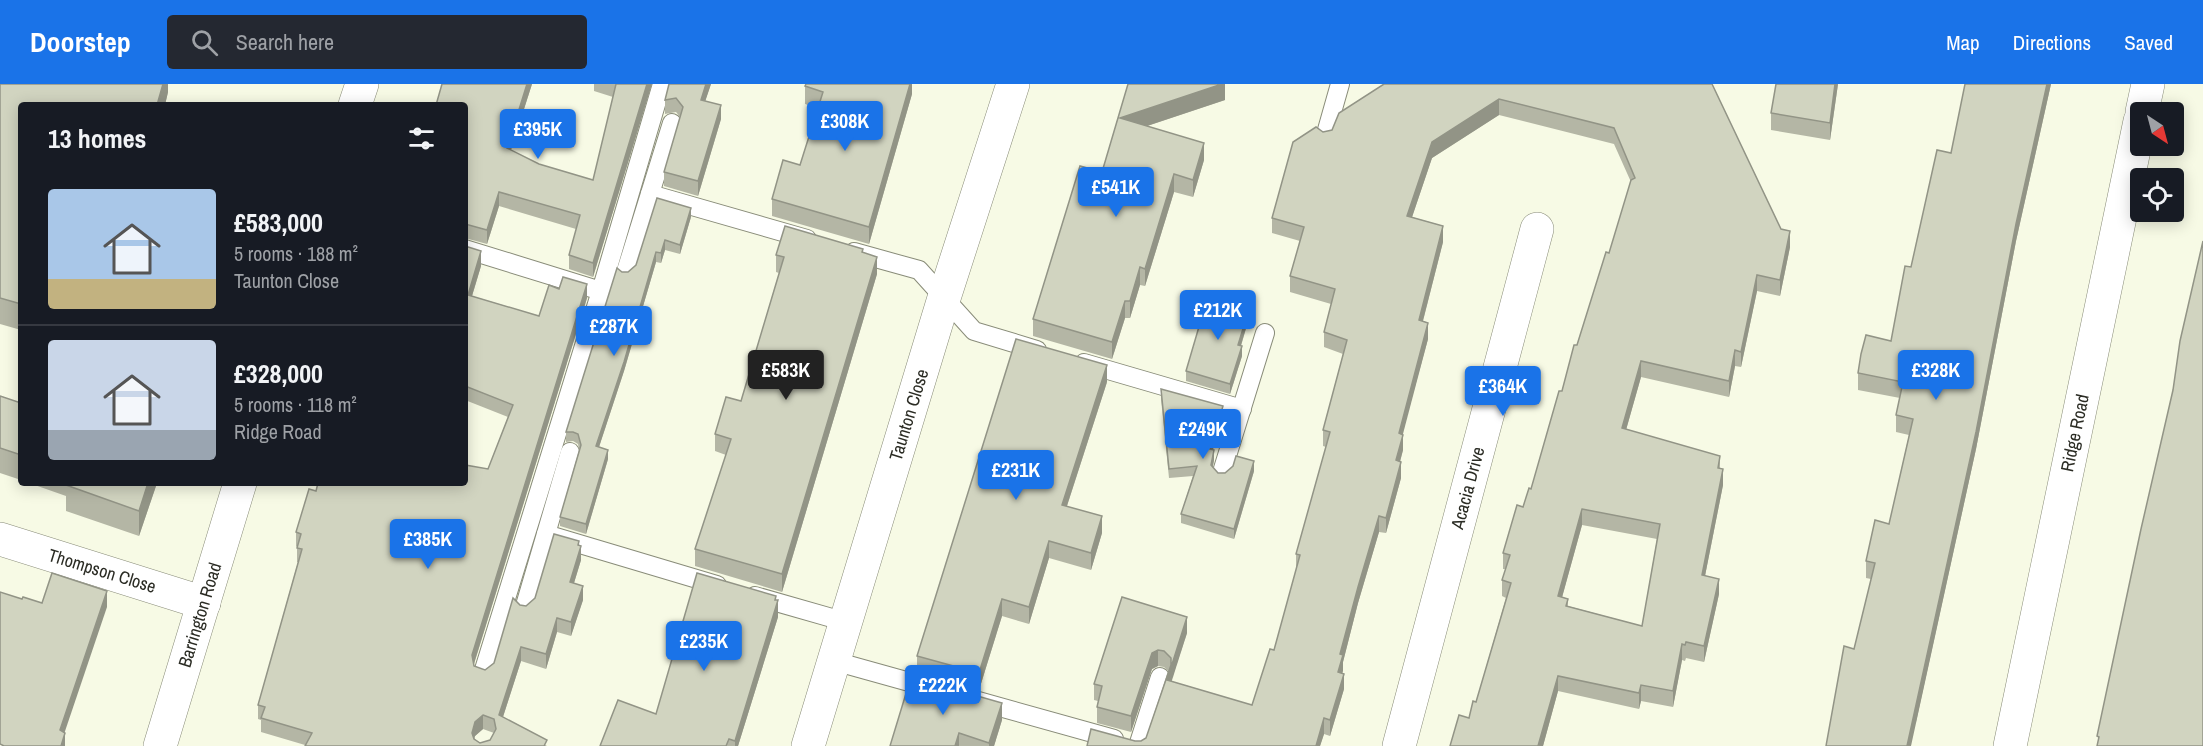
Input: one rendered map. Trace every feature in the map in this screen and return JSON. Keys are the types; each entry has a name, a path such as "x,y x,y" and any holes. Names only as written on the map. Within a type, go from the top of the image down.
{"street":[{"path":"356,102 362,84"},
{"name":"Taunton Close","path":"808,746 944,298 1013,84"},
{"path":"2144,102 2148,84"},
{"name":"Ridge Road","path":"2010,746 2133,156"},
{"name":"Acacia Drive","path":"1399,746 1537,230"},
{"name":"Barrington Road","path":"160,746 239,486"},
{"name":"Thompson Close","path":"0,539 204,603"}],"lane":[{"path":"483,673 601,291 662,84"},
{"path":"1325,137 1340,84"},
{"path":"626,271 672,123"},
{"path":"650,194 919,270 974,331 1242,410"},
{"path":"468,250 601,291"},
{"path":"1222,472 1265,333"},
{"path":"524,609 570,452"},
{"path":"546,534 846,622"},
{"path":"834,661 1138,746 1160,677"}],"building":[{"path":"0,84 163,84 158,102 18,102 18,303 0,298"},
{"path":"442,84 527,84 507,148 539,164 593,180 616,84 647,84 593,263 569,255 580,215 499,192 487,230 468,225 468,102 437,102"},
{"path":"669,84 706,84 701,100 721,105 698,181 664,172 683,107 676,98 665,100"},
{"path":"806,84 910,84 869,227 772,199 783,160 800,165 823,92 805,86"},
{"path":"1128,84 1222,84 1120,118 1204,143 1193,180 1174,174 1145,269 1140,267 1130,301 1125,301 1112,342 1033,319 1080,166 1102,172"},
{"path":"1384,84 1712,84 1781,229 1790,231 1780,280 1757,275 1741,352 1735,350 1729,381 1641,361 1622,428 1720,456 1718,468 1723,469 1702,575 1719,579 1704,646 1686,642 1685,645 1682,644 1673,691 1641,685 1639,693 1558,676 1538,746 1450,746 1459,715 1469,718 1473,701 1476,702 1511,583 1502,580 1510,555 1503,553 1517,505 1523,507 1529,488 1531,489 1574,345 1577,345 1606,252 1609,253 1631,180 1635,178 1614,128 1499,99 1432,142 1407,216 1443,226 1419,320 1428,323 1399,433 1403,435 1396,460 1401,462 1386,518 1379,516 1358,587 1340,654 1343,655 1338,672 1344,674 1330,720 1324,718 1316,746 1087,746 1091,729 1135,741 1146,738 1171,665 1171,658 1164,651 1158,650 1152,653 1131,716 1097,707 1102,686 1094,684 1122,597 1187,617 1167,680 1252,705 1270,649 1274,650 1300,555 1296,554 1330,432 1323,430 1347,340 1324,332 1335,289 1290,276 1304,227 1272,218 1293,142 1316,127 1323,132 1332,130 1339,113","holes":["1582,509 1660,524 1642,626 1566,606 1568,599 1558,596"]},
{"path":"1776,84 1835,84 1830,123 1771,113"},
{"path":"1965,84 2047,84 2016,224 1976,432 1907,746 1826,746 1844,646 1854,649 1875,563 1866,561 1875,520 1889,524 1913,419 1896,415 1903,382 1858,373 1861,354 1866,335 1891,341 1905,266 1911,267 1937,150 1951,153"},
{"path":"657,198 691,208 680,245 665,240 661,253 656,252 624,362 596,446 608,450 586,524 560,517 581,445 578,434 566,432 617,268 622,272 628,272 636,265"},
{"path":"785,226 863,249 862,252 877,257 782,574 695,549 731,439 715,434 726,397 741,401 784,257 776,255"},
{"path":"2203,241 2203,746 2097,746 2099,737 2097,736 2173,390 2180,341"},
{"path":"468,247 481,251 468,295"},
{"path":"563,277 587,284 472,655 474,666 485,670 494,663 513,598 520,605 526,606 535,598 554,534 579,541 578,545 581,546 570,582 583,586 571,622 557,618 546,654 521,647 499,715 547,740 544,746 305,746 312,733 261,718 265,707 258,705 302,549 297,548 301,534 296,532 309,489 316,491 317,486 468,486 468,466 488,469 513,405 468,387 468,295 539,316 549,285 559,289","holes":["483,715 494,719 496,729 490,740 480,743 474,739 472,733 475,722"]},
{"path":"1208,296 1249,309 1238,345 1242,346 1230,384 1186,371"},
{"path":"1016,339 1107,365 1062,505 1102,516 1091,553 1049,541 1029,607 1002,599 979,673 917,656"},
{"path":"1161,389 1223,406 1210,449 1214,450 1211,465 1218,473 1225,473 1233,466 1236,456 1254,461 1234,529 1181,514 1197,466 1169,469"},
{"path":"0,396 18,402 18,454 0,448"},
{"path":"69,486 147,486 139,511"},
{"path":"52,573 107,591 60,730 65,733 61,746 4,746 0,744 0,592 42,603"},
{"path":"697,573 776,596 775,600 778,600 735,741 729,739 726,746 600,746 618,700 656,714"},
{"path":"911,677 1002,703 989,743 959,733 955,746 890,746"}]}
